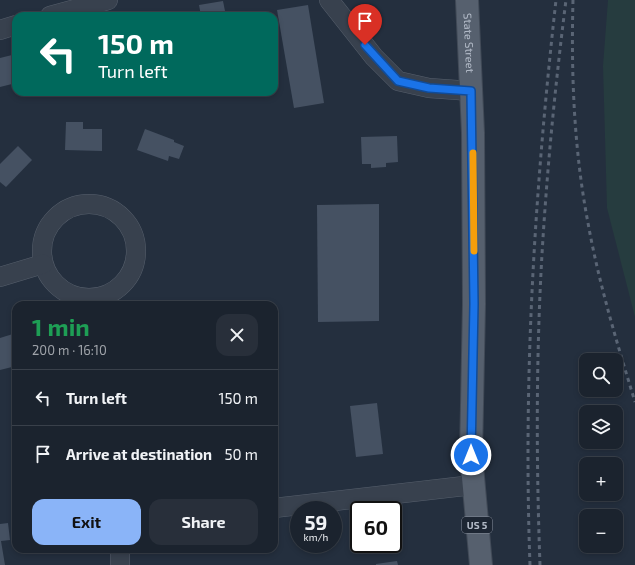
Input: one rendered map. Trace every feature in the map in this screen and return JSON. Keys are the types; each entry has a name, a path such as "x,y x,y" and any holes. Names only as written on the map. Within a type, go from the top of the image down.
{"main road":[{"name":"State Street","path":"467,0 471,91 474,304 471,455 481,565"}],"street":[{"path":"64,12 108,0"},
{"path":"329,0 374,57 398,81 429,88 471,91"},
{"path":"0,30 12,27"},
{"path":"91,204 106,206 119,214 129,225 135,238 136,255 132,271 123,284 110,294 94,298 77,297 62,290 50,279 43,264 42,249 45,235 52,222 63,212 76,206 91,204"},
{"path":"0,277 43,264"},
{"path":"278,508 473,485"},
{"path":"120,553 120,565"}],"green space":[{"path":"608,0 635,0 635,317 607,208 603,66"}],"building":[{"path":"223,1 225,12 200,12 199,5"},
{"path":"308,5 324,103 294,108 277,10"},
{"path":"12,55 12,84 0,87 0,58"},
{"path":"66,122 83,122 83,129 102,129 102,151 65,150"},
{"path":"145,129 174,140 174,142 184,146 179,159 169,156 168,161 137,150"},
{"path":"397,136 398,162 386,163 386,167 371,168 371,164 362,164 361,137"},
{"path":"18,146 32,160 6,187 0,182 0,164"},
{"path":"379,204 379,321 318,322 317,205"},
{"path":"12,334 12,367 0,370 0,338"},
{"path":"377,403 383,454 356,457 350,406"},
{"path":"8,523 10,540 1,541 5,565 0,565 0,524"},
{"path":"397,561 398,565 376,565 376,564"}],"railway":[{"path":"530,565 528,423 532,282 542,141 556,0"},
{"path":"540,565 537,402 539,319 545,208 566,0"},
{"path":"573,0 574,112 583,196 592,246 603,291 635,402"}],"slow traffic":[{"path":"473,153 474,251"}],"route":[{"path":"365,45 374,57 398,81 429,88 471,91 473,133 474,304 471,455"}]}
